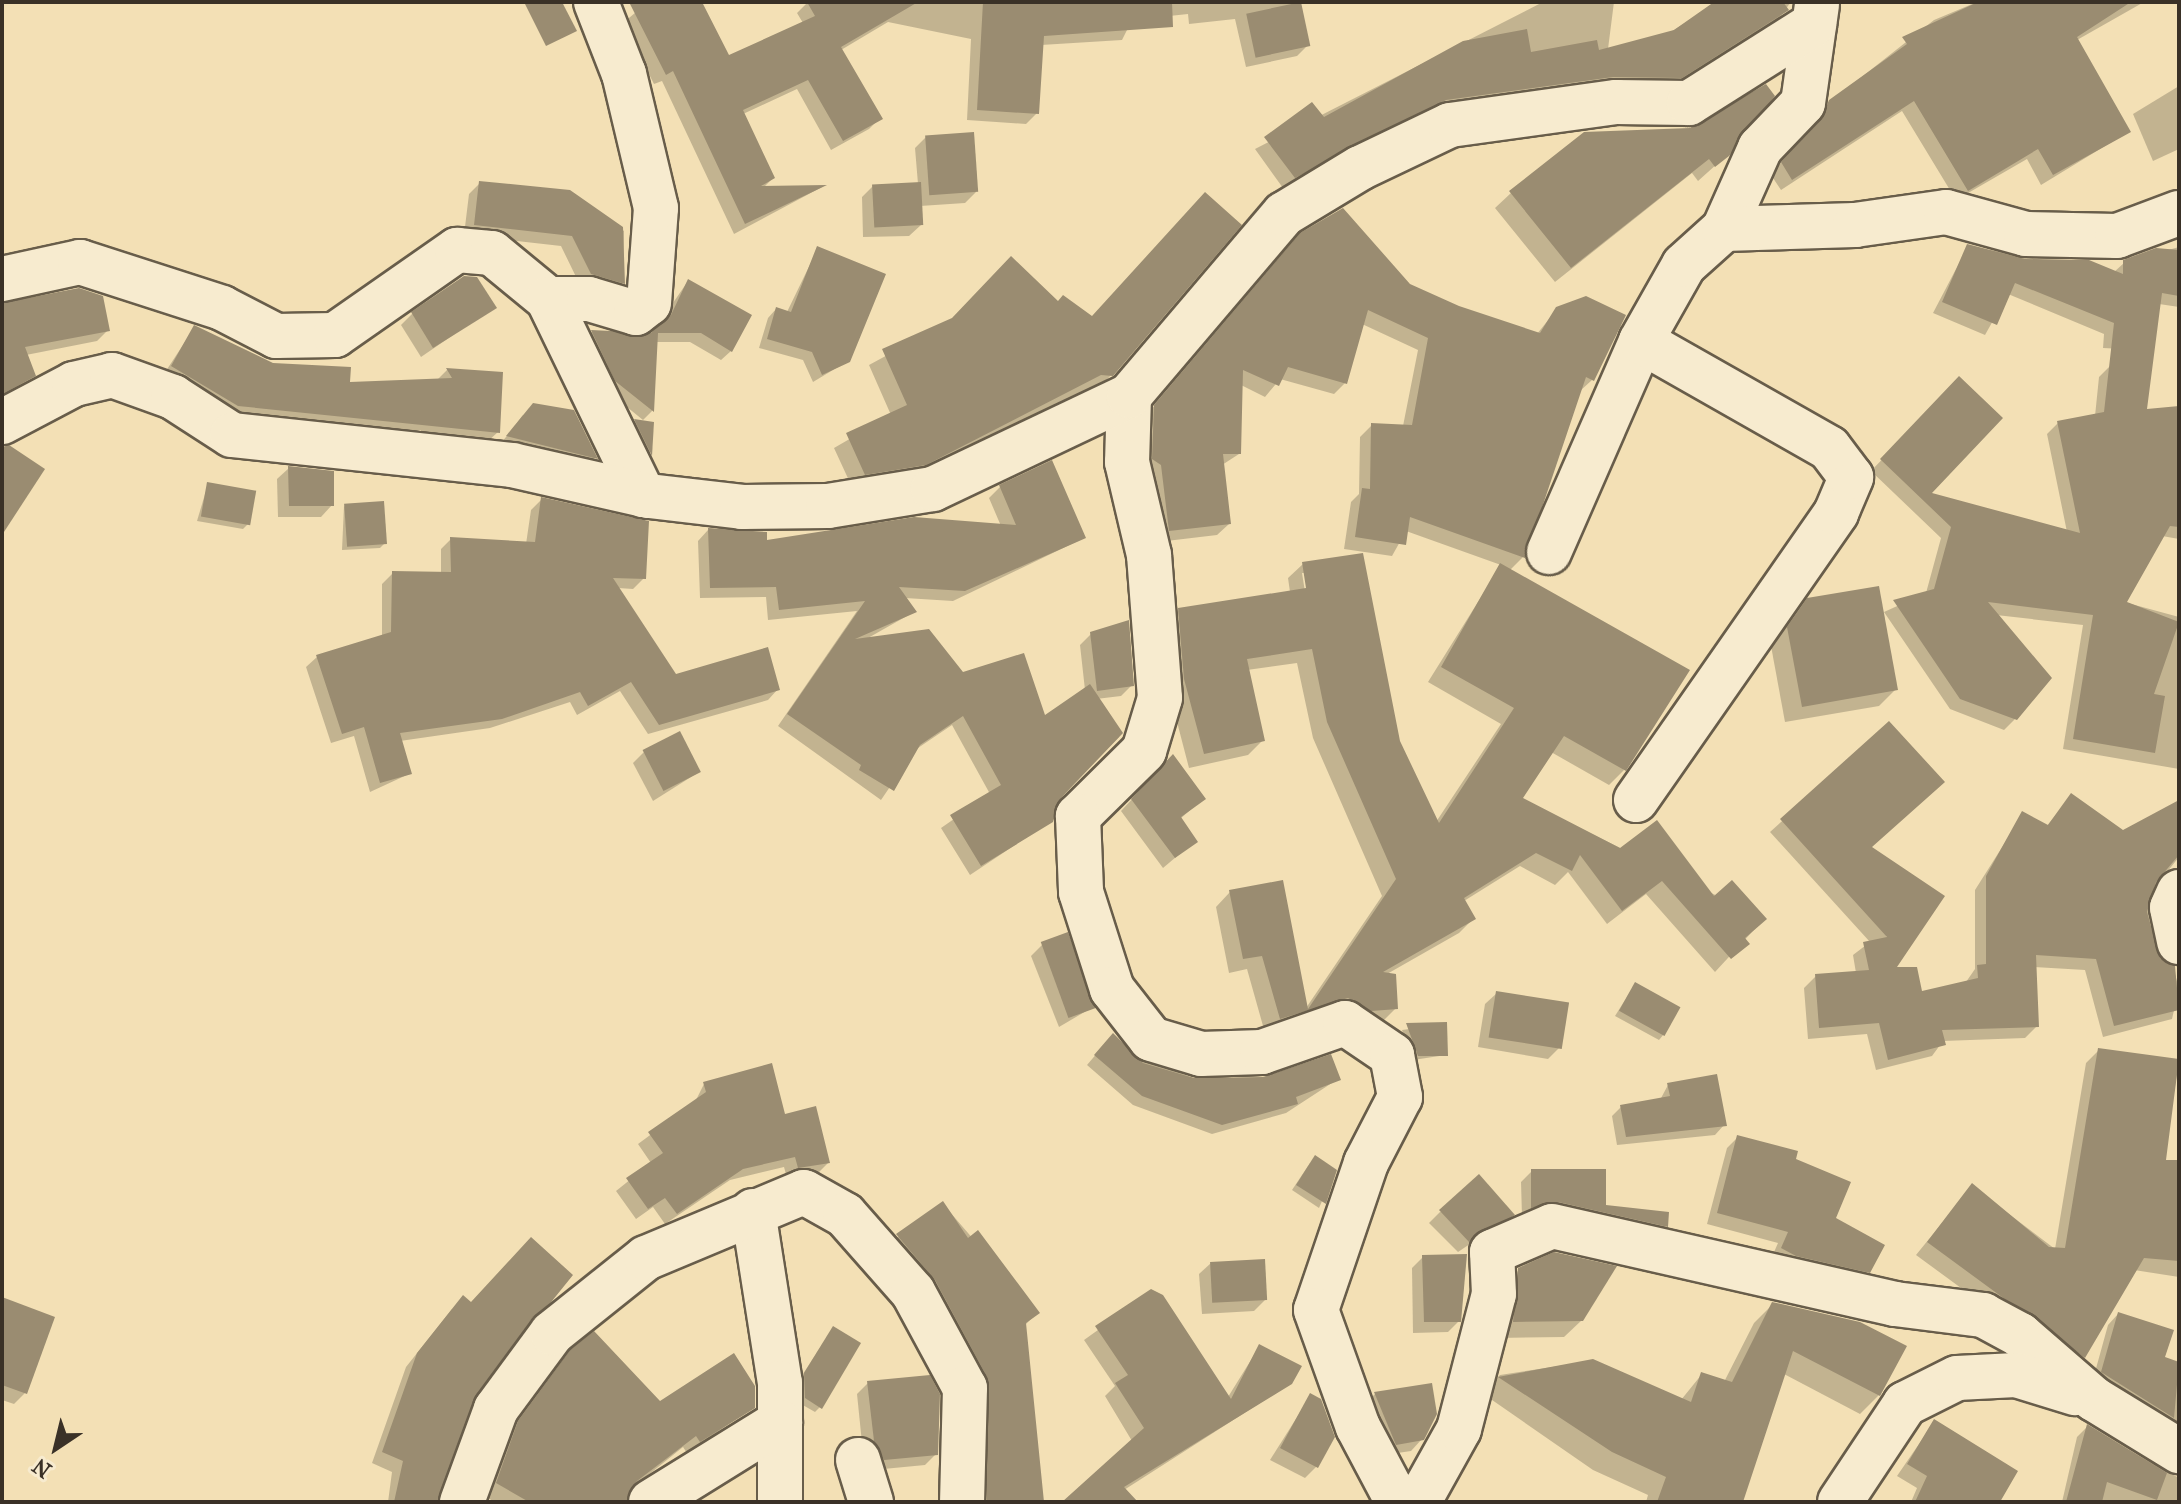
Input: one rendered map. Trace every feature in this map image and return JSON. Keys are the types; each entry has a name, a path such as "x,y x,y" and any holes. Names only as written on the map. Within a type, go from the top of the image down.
{"street":[{"path":"548,299 589,299 636,313 649,303 656,208 624,74 596,2"},
{"path":"1549,552 1641,341 1684,265 1724,229 1760,148 1803,103 1815,13"},
{"path":"2,422 74,384 112,375 173,397 232,435 512,465 643,495 742,507 828,506 933,489 1129,396 1284,214 1360,168 1450,125 1616,102 1689,103 1815,13"},
{"path":"1724,229 1855,225 1946,212 2026,234 2117,236 2179,213"},
{"path":"2,279 80,262 222,308 276,336 335,335 457,250 492,253 548,299 643,495"},
{"path":"1636,800 1836,513 1851,477 1829,448 1641,341"},
{"path":"1129,396 1127,462 1149,555 1160,698 1144,751 1078,816 1081,892 1112,989 1151,1039 1201,1054 1262,1052 1345,1023 1392,1055 1400,1097 1366,1163 1316,1310 1358,1427 1393,1493 1419,1501 1459,1429 1494,1294 1492,1252 1552,1226 1895,1304 1983,1315 2020,1335 2094,1399 2179,1451"},
{"path":"2179,892 2172,908 2179,942"},
{"path":"462,1502 496,1409 552,1333 646,1258 804,1192 845,1215 913,1292 965,1388 962,1502"},
{"path":"753,1211 780,1422 780,1502"},
{"path":"1840,1502 1905,1404 1957,1378 2016,1375 2094,1399"},
{"path":"651,1502 780,1422"},
{"path":"858,1460 871,1502"}],"building":[{"path":"524,2 562,2 577,31 546,46"},
{"path":"629,2 702,2 729,55 815,16 807,2 918,2 841,47 883,119 843,141 808,80 743,110 775,178 761,186 827,185 745,224 673,71 666,75"},
{"path":"983,2 1172,2 1173,27 1044,36 1039,114 977,110"},
{"path":"1301,2 1310,46 1256,58 1246,14"},
{"path":"1714,2 1783,2 1789,10 1682,78 1613,77 1446,100 1295,178 1264,137 1312,102 1324,117 1463,41 1527,29 1531,52 1597,40 1599,50 1674,30"},
{"path":"1978,2 2131,2 2077,37 2131,132 2053,175 2038,149 1968,191 1914,101 1792,180 1781,162 1821,120 1829,100 1907,44 1902,37"},
{"path":"1766,84 1775,96 1729,156 1715,167 1709,159 1571,268 1509,191 1584,132 1690,128"},
{"path":"974,132 978,192 929,195 925,135"},
{"path":"479,181 570,190 623,227 625,284 591,274 572,236 474,225"},
{"path":"921,182 923,225 874,228 872,185"},
{"path":"1205,192 1242,225 1113,376 1101,375 926,465 865,475 846,433 907,405 882,349 952,318 1011,256 1058,301 1063,295 1092,316"},
{"path":"1343,208 1410,284 1459,306 1540,333 1556,307 1586,296 1626,315 1594,381 1586,377 1525,558 1410,517 1406,545 1355,537 1362,488 1370,489 1371,423 1412,425 1428,338 1368,310 1347,384 1288,367 1279,386 1243,370 1241,454 1223,454 1231,524 1169,531 1161,465 1152,459 1154,405 1300,233"},
{"path":"1967,244 2025,259 2089,260 2123,274 2123,260 2156,248 2179,250 2179,296 2162,293 2147,409 2179,406 2179,527 2170,526 2127,602 2179,622 2154,694 2165,696 2155,753 2073,739 2093,615 1988,602 2052,678 2017,720 1960,699 1893,600 1934,589 1951,527 1880,459 1959,376 2003,418 1932,493 2080,533 2057,421 2104,412 2114,323 2015,283 1997,325 1942,302"},
{"path":"817,246 886,274 850,362 822,375 812,352 767,339 776,307 791,312"},
{"path":"464,276 477,277 497,308 433,348 411,312"},
{"path":"688,279 752,315 732,352 701,333 658,333 654,412 615,381 591,330 651,333 671,315"},
{"path":"79,288 103,296 110,331 25,347 36,376 2,394 2,303"},
{"path":"194,325 273,363 351,367 350,382 452,378 446,368 503,372 500,433 238,406 171,366"},
{"path":"533,403 574,410 598,459 506,436"},
{"path":"634,419 654,422 652,456"},
{"path":"9,445 45,469 2,535 2,447"},
{"path":"1052,460 1086,538 965,591 899,587 917,612 855,639 929,629 963,672 1024,653 1045,715 1090,684 1123,733 1060,799 1053,822 981,866 950,815 1001,785 963,716 920,745 894,791 859,770 861,765 787,714 865,601 779,610 776,587 710,588 708,528 767,532 767,540 914,517 1016,525 999,485"},
{"path":"288,466 334,471 334,506 289,506"},
{"path":"207,482 256,491 250,525 201,516"},
{"path":"541,497 649,521 646,579 613,578 676,674 768,647 780,690 659,725 631,682 588,706 580,692 502,719 400,733 412,774 380,783 364,727 342,734 316,655 391,632 392,571 451,572 450,537 535,542"},
{"path":"384,501 387,544 347,547 344,504"},
{"path":"1363,553 1400,741 1439,823 1514,708 1441,667 1500,563 1690,670 1626,771 1564,736 1523,798 1620,848 1657,820 1714,896 1732,880 1767,919 1745,938 1750,944 1731,959 1662,881 1622,911 1580,855 1572,871 1536,853 1464,898 1476,919 1383,972 1396,974 1398,1009 1371,1011 1348,998 1280,1019 1262,956 1243,959 1229,890 1283,880 1308,1009 1396,879 1327,722 1312,649 1247,659 1265,741 1204,754 1184,679 1178,608 1306,588 1302,562"},
{"path":"1879,586 1898,690 1802,707 1787,627 1807,598"},
{"path":"1129,620 1134,686 1097,691 1090,632"},
{"path":"1889,721 1945,782 1872,847 1945,896 1897,967 1917,967 1922,991 1978,978 1977,965 1986,964 1986,876 2022,811 2048,825 2071,793 2123,830 2179,800 2179,855 2156,882 2147,912 2160,958 2175,966 2179,1010 2114,1026 2096,959 2036,955 2039,1027 1942,1030 1946,1045 1888,1060 1879,1023 1819,1028 1815,974 1869,970 1863,942 1887,937 1780,819"},
{"path":"680,731 701,772 663,791 643,750"},
{"path":"1173,754 1206,799 1181,817 1198,842 1175,858 1131,799"},
{"path":"1068,932 1096,1008 1068,1018 1041,942"},
{"path":"1635,982 1680,1007 1664,1036 1619,1011"},
{"path":"1496,991 1569,1003 1562,1049 1489,1037"},
{"path":"1447,1022 1448,1056 1418,1056 1406,1023"},
{"path":"1113,1033 1143,1063 1194,1078 1263,1077 1331,1054 1341,1080 1296,1097 1298,1104 1222,1125 1142,1096 1094,1055"},
{"path":"2098,1048 2179,1059 2166,1160 2179,1160 2179,1261 2144,1258 2085,1358 1927,1242 1972,1183 2049,1247 2065,1248"},
{"path":"772,1063 785,1114 816,1106 830,1163 798,1168 795,1157 743,1169 677,1214 665,1198 648,1209 626,1178 663,1153 648,1132 706,1092 703,1082"},
{"path":"1717,1074 1727,1126 1626,1137 1620,1105 1670,1096 1667,1083"},
{"path":"1737,1135 1798,1151 1796,1159 1851,1182 1836,1218 1885,1245 1870,1273 1796,1256 1781,1248 1788,1232 1717,1213"},
{"path":"1315,1155 1337,1170 1326,1204 1296,1185"},
{"path":"1531,1169 1606,1169 1606,1205 1669,1212 1668,1227 1558,1202 1531,1208"},
{"path":"1479,1174 1515,1215 1470,1243 1439,1210"},
{"path":"943,1201 968,1238 978,1230 1040,1313 1026,1323 1044,1502 987,1502 987,1377 935,1280 896,1234"},
{"path":"531,1237 573,1275 476,1395 438,1502 394,1502 403,1461 382,1452 417,1353 463,1295 471,1302"},
{"path":"1554,1252 1617,1266 1583,1321 1513,1322 1518,1268"},
{"path":"1467,1254 1461,1322 1424,1322 1422,1255"},
{"path":"1265,1259 1267,1300 1212,1303 1210,1262"},
{"path":"1151,1289 1163,1295 1231,1399 1259,1344 1302,1366 1292,1384 1124,1487 1138,1502 1062,1502 1144,1428 1115,1383 1128,1375 1095,1326"},
{"path":"2,1297 55,1317 27,1394 2,1385"},
{"path":"1772,1302 1860,1322 1907,1346 1880,1396 1793,1351 1743,1502 1657,1502 1666,1477 1612,1452 1498,1377 1593,1359 1691,1402 1701,1372 1732,1382"},
{"path":"2118,1312 2174,1330 2165,1357 2179,1362 2174,1418 2101,1372"},
{"path":"833,1326 861,1343 822,1409 805,1398 804,1373"},
{"path":"594,1331 660,1401 734,1353 755,1386 755,1408 700,1442 696,1436 637,1481 626,1502 529,1502 496,1483 518,1421 570,1350"},
{"path":"930,1375 940,1394 938,1455 884,1460 874,1441 867,1381"},
{"path":"1432,1383 1437,1414 1424,1440 1396,1445 1374,1392"},
{"path":"1310,1393 1321,1399 1335,1437 1318,1468 1280,1448"},
{"path":"1934,1419 2018,1471 2000,1502 1915,1502 1927,1476 1907,1464"},
{"path":"2087,1424 2167,1473 2157,1500 2107,1482 2102,1502 2066,1502"}]}
